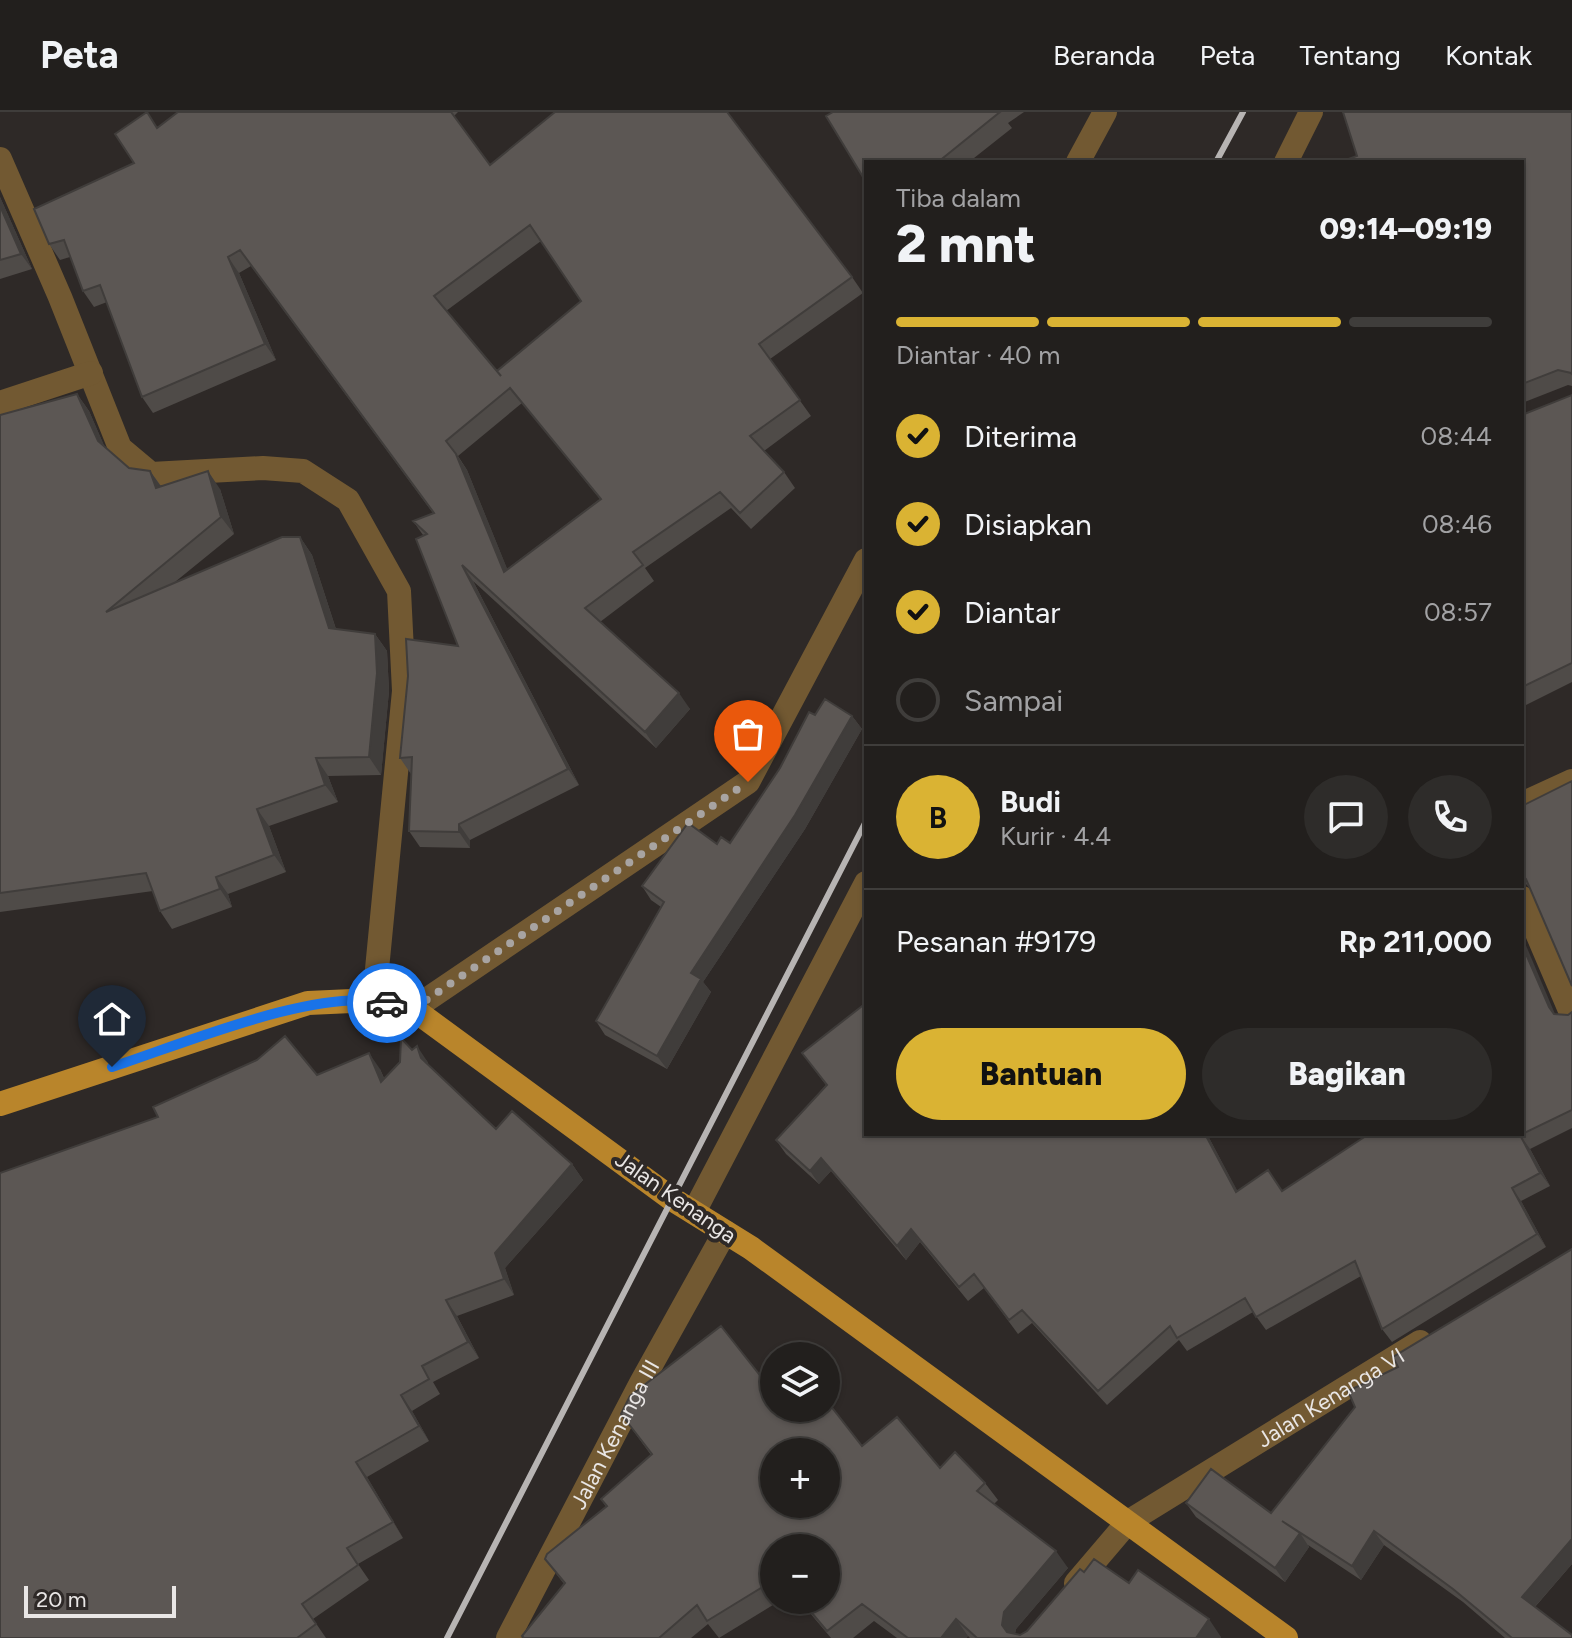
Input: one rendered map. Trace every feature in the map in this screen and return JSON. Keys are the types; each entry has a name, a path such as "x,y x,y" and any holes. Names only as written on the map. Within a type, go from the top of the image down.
{"main road":[{"name":"Jalan Kenanga","path":"0,1104 308,1003 374,1000 413,1009 1286,1638"}],"street":[{"path":"1079,160 1105,112"},
{"path":"1287,160 1311,112"},
{"path":"0,159 120,448 151,474 263,468 303,471 348,500 399,591 404,691 374,1000"},
{"path":"0,403 91,373"},
{"path":"413,1009 748,782 864,564"},
{"path":"1524,803 1572,781"},
{"path":"694,1212 864,887"},
{"path":"1524,903 1572,1015"},
{"name":"Jalan Kenanga III","path":"508,1638 641,1383 725,1232"},
{"name":"Jalan Kenanga VI","path":"1058,1603 1128,1522 1438,1331"}],"building":[{"path":"147,112 157,128 178,112 451,112 490,165 555,112 727,112 852,277 759,344 800,400 750,436 784,472 740,513 720,492 633,552 643,565 585,608 679,693 645,732 462,565 568,769 459,824 459,832 409,831 412,757 400,758 408,676 406,639 458,646 416,539 427,534 413,521 434,513 240,250 228,257 265,344 142,397 100,285 83,291 64,240 49,244 34,209 134,163 115,134","holes":["530,225 581,301 497,371 501,376 434,296","510,388 601,499 504,572 456,454 446,441"]},
{"path":"833,112 1000,112 940,160 864,160 864,179 826,116"},
{"path":"1343,112 1572,112 1572,374 1558,370 1524,383 1524,160 1346,160 1357,156"},
{"path":"0,206 21,254 0,260"},
{"path":"77,394 98,441 129,468 150,471 156,488 208,471 221,517 106,612 282,537 300,537 329,628 375,634 377,673 369,757 316,758 325,785 257,809 274,855 216,877 220,889 160,911 146,873 0,893 0,415"},
{"path":"1572,395 1572,663 1524,686 1524,414"},
{"path":"825,699 852,716 795,815 691,973 701,979 657,1056 596,1021 664,902 642,886 688,823 717,844 721,837 730,843 780,768 809,712 815,715"},
{"path":"1572,781 1572,986 1524,877 1524,805"},
{"path":"1524,950 1554,1014 1568,1015 1572,1012 1572,1110 1524,1133"},
{"path":"864,1005 864,1136 1206,1136 1236,1192 1268,1170 1282,1191 1366,1136 1521,1136 1540,1173 1512,1188 1537,1234 1382,1329 1355,1261 1256,1317 1245,1298 1177,1338 1170,1326 1098,1391 1022,1310 1009,1320 974,1274 959,1287 911,1229 897,1246 821,1158 810,1171 776,1140 827,1085 802,1053"},
{"path":"285,1036 317,1075 369,1053 381,1082 400,1062 401,1038 412,1050 417,1046 421,1058 496,1129 512,1111 572,1164 495,1253 504,1279 446,1300 468,1342 422,1366 429,1379 401,1395 419,1426 356,1462 393,1522 347,1548 358,1565 302,1604 316,1624 297,1638 0,1638 0,1173 158,1117 153,1107 257,1060"},
{"path":"1572,1249 1572,1539 1522,1597 1572,1638 1512,1638 1453,1589 1374,1531 1352,1566 1282,1521 1300,1533 1275,1568 1186,1503 1211,1469 1271,1513 1355,1407 1348,1391 1398,1367 1393,1357"},
{"path":"721,1326 760,1373 760,1422 840,1422 840,1418 862,1446 897,1417 940,1468 955,1452 985,1483 977,1491 1056,1551 1004,1612 1002,1625 1007,1632 1020,1635 1027,1631 1080,1569 1084,1572 1094,1559 1129,1583 1138,1570 1209,1619 1196,1638 977,1638 956,1619 941,1638 908,1638 862,1604 827,1631 813,1614 840,1614 840,1534 760,1534 760,1589 707,1621 697,1605 659,1638 524,1638 522,1636 565,1583 545,1559 547,1554 607,1506 601,1499 652,1454 621,1414 630,1396"}],"railway":[{"path":"1217,160 1243,112"},
{"path":"447,1638 864,825"}],"way so far":[{"path":"387,1003 413,1009 748,782"}],"route":[{"path":"112,1067 308,1003 374,1000 387,1003"}]}
